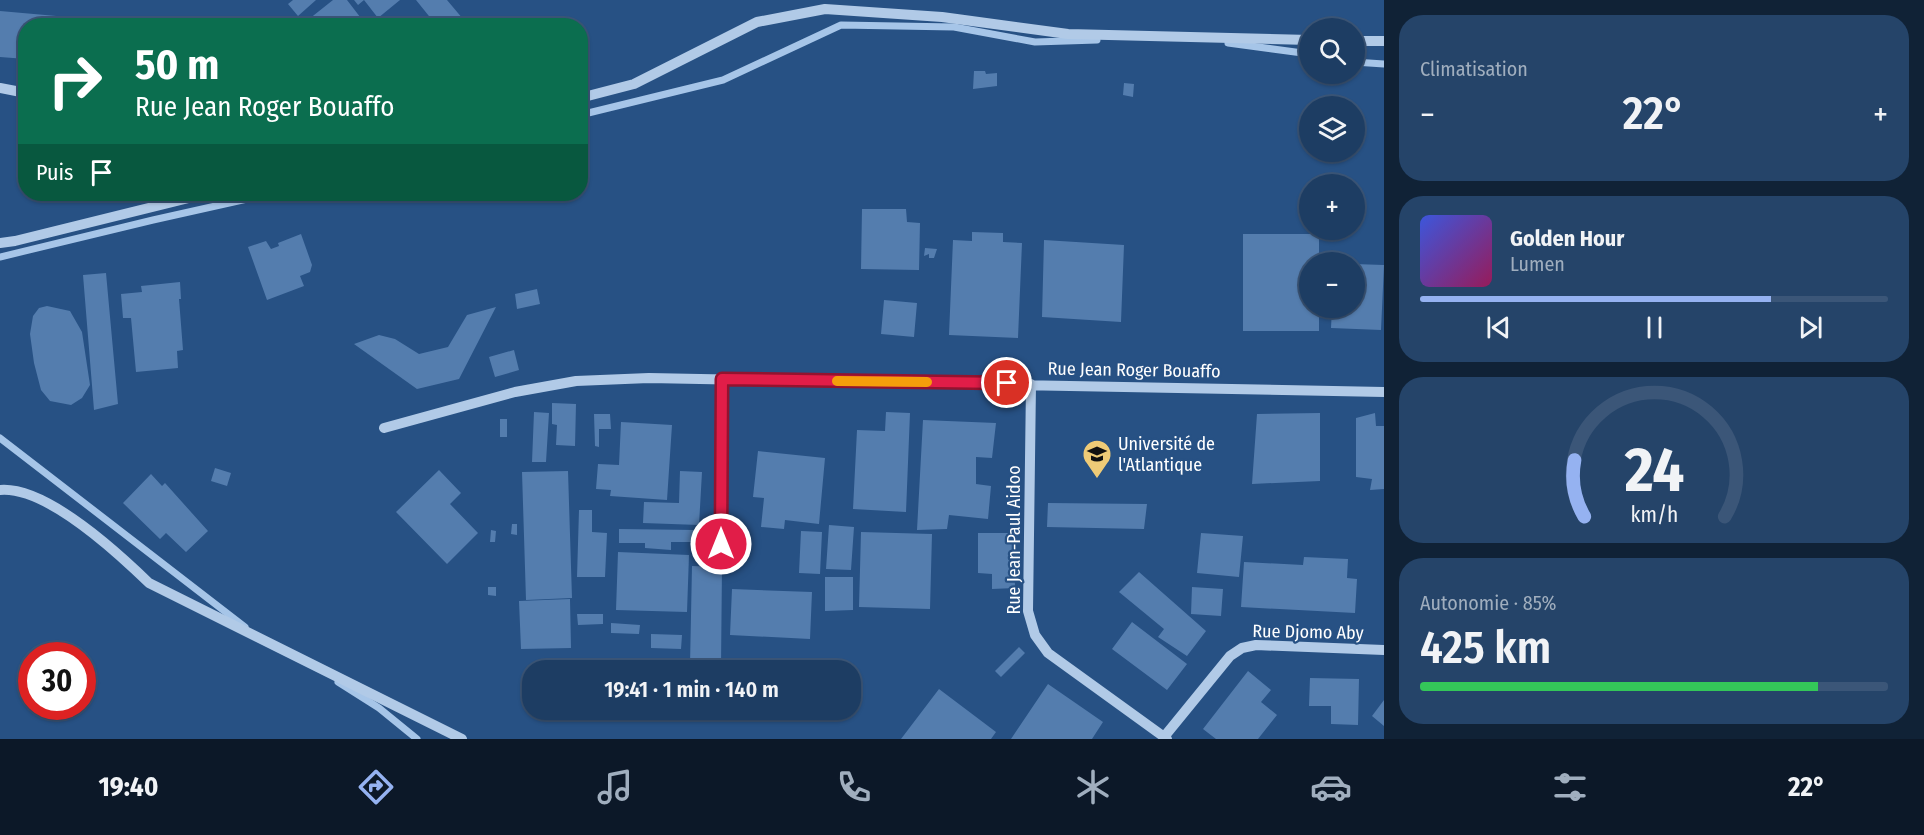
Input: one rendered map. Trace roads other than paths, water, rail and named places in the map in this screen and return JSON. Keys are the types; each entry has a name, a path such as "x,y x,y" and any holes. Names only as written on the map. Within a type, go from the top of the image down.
{"street":[{"path":"588,96 634,84 757,22 825,9 942,17 1068,34 1299,40"},
{"path":"1365,41 1384,41"},
{"path":"0,88 18,91"},
{"path":"0,243 177,201"},
{"name":"Rue Jean Roger Bouaffo","path":"384,428 515,392 576,381 649,378 1384,392"},
{"path":"721,544 722,379"},
{"name":"Rue Jean-Paul Aidoo","path":"1031,384 1028,611 1035,635 1048,653 1165,738"},
{"path":"0,490 39,498 108,544 149,583 462,739"},
{"name":"Rue Djomo Aby","path":"1165,738 1230,656 1242,648 1256,645 1384,650"}],"waterway":[{"path":"588,113 723,80 841,25 954,27 1035,42 1097,40"},
{"path":"1228,43 1299,53"},
{"path":"1365,63 1384,64"},
{"path":"0,257 238,201"},
{"path":"0,438 245,627"},
{"path":"338,682 379,708 417,739"}],"place":[{"name":"Université de l'Atlantique","path":"1097,480"}]}
